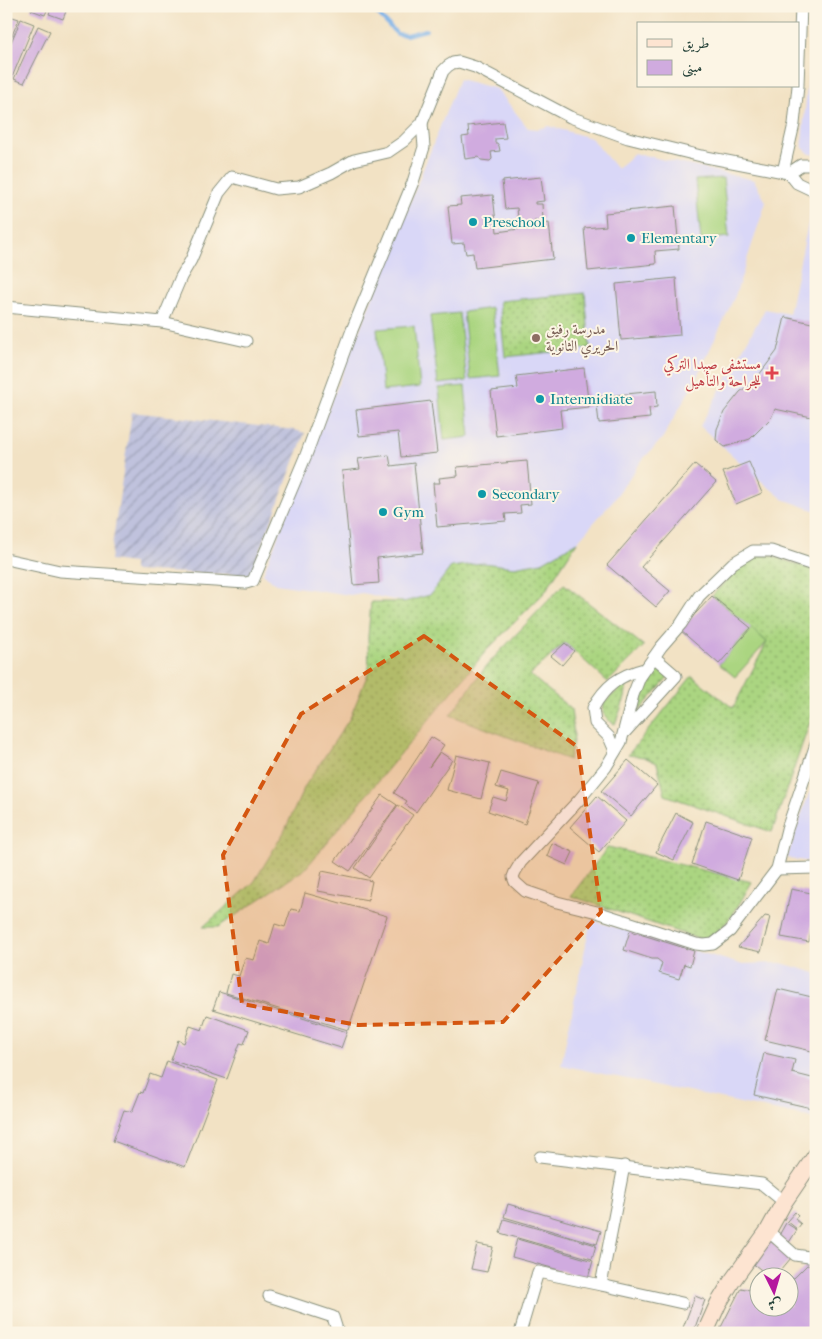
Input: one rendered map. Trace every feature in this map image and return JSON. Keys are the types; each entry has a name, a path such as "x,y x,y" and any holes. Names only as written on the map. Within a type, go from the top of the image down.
{"street":[{"path":"800,32 801,6"},
{"path":"162,322 181,277 192,260 219,193 232,177 276,189 300,186 331,173 354,160 388,152 404,141 422,122 443,71 453,63 459,62 475,67 570,117 628,138 701,156 786,172 797,183 816,192"},
{"path":"786,172 798,88"},
{"path":"6,559 60,571 240,583 253,581 306,454 352,330 414,182 424,147 422,122"},
{"path":"786,172 801,165 816,165"},
{"path":"6,308 162,322 246,341"},
{"path":"816,566 771,551 753,551 733,563 699,596 682,624 644,670 633,694 623,733 606,767 518,866 513,877 515,882 521,888 557,902 598,912 682,940 704,946 720,940 730,931 777,868 787,829 816,744"},
{"path":"623,733 676,676 654,657"},
{"path":"615,751 609,737 595,723 593,708 608,687 623,676 644,670"},
{"path":"777,868 816,868"},
{"path":"705,1333 718,1304 816,1156"},
{"path":"540,1157 762,1184 784,1202"},
{"path":"601,1285 624,1166"},
{"path":"768,1230 795,1255 816,1258"},
{"path":"520,1333 538,1272 682,1303"},
{"path":"269,1296 333,1317 338,1333"}],"highlighted area":[{"path":"424,636 578,747 601,912 503,1022 358,1025 242,1004 223,855 301,714"}],"shaded area":[{"path":"808,6 816,6 816,155 810,154 803,148 802,142 810,56"},
{"name":"مدرسة رفيق الحريري الثانوية","path":"459,79 497,89 528,128 538,129 548,126 591,138 617,169 634,153 754,180 766,202 735,296 696,379 662,439 643,459 612,502 577,542 542,562 514,567 483,563 451,567 430,595 404,602 362,593 350,595 276,584 263,574"},
{"name":"مستشفى صيدا التركي للجراحة والتأهيل","path":"814,195 816,196 816,511 783,499 700,426 765,309 789,314"},
{"path":"132,412 295,430 305,433 251,575 133,571 133,563 110,560"},
{"path":"816,777 816,863 787,858 804,807"},
{"path":"591,920 740,964 781,963 816,973 816,1119 561,1065"}],"green space":[{"path":"723,178 729,237 701,240 695,180"},
{"path":"585,293 590,348 505,357 499,301"},
{"path":"492,308 500,376 470,379 463,312"},
{"path":"459,313 467,381 438,384 430,316"},
{"path":"414,326 420,387 383,391 377,329"},
{"path":"465,386 470,437 444,440 439,388"},
{"path":"577,542 544,593 486,651 305,869 218,927 203,927 254,882 284,832 305,786 350,718 369,671 368,637 371,602 404,602 430,595 451,567 483,563 514,567 542,562"},
{"path":"756,555 769,555 816,571 816,704 772,832 665,795 657,763 644,757 628,755 692,676 733,708 767,642 712,596 744,561"},
{"path":"564,584 644,646 608,682 565,643 530,675 571,709 574,736 569,760 450,715 488,664"},
{"path":"751,628 767,642 735,677 719,664"},
{"path":"656,665 668,678 639,711 651,667"},
{"path":"627,682 625,698 615,724 609,721 603,713 604,703"},
{"path":"608,847 752,882 737,908 724,925 717,932 699,939 571,896"}],"building":[{"path":"32,6 49,6 45,15 31,10"},
{"path":"52,6 68,6 63,19 49,14"},
{"path":"6,15 19,19 6,49"},
{"path":"21,19 34,24 6,92 6,54"},
{"path":"38,26 50,31 24,83 14,79"},
{"path":"503,122 506,138 495,139 495,143 499,146 500,151 491,152 492,159 490,161 481,160 479,157 465,159 462,137 469,136 468,126"},
{"name":"Preschool","path":"541,177 544,201 535,202 535,204 542,204 543,219 535,220 535,225 549,223 553,259 475,268 473,253 466,254 464,243 452,244 448,206 461,205 460,198 493,195 497,232 519,229 517,208 505,209 502,181"},
{"name":"Elementary","path":"675,206 679,249 655,251 656,264 588,271 584,228 606,226 605,213"},
{"path":"676,278 680,335 621,340 616,284"},
{"path":"785,317 816,324 816,418 775,409 771,418 750,439 725,447 716,440 717,429 724,412 740,392 756,379 777,351"},
{"name":"Intermidiate","path":"584,368 589,407 560,410 562,428 496,436 491,391 518,388 516,376"},
{"path":"656,391 657,407 649,408 650,418 599,423 596,397"},
{"path":"431,401 437,453 401,457 398,432 359,436 356,410"},
{"name":"Gym","path":"389,455 391,466 414,463 423,553 377,558 379,583 353,585 342,471 360,469 358,459"},
{"name":"Secondary","path":"527,461 531,504 520,505 521,513 505,514 506,521 437,527 433,483 440,483 439,478 458,476 457,467"},
{"path":"749,462 762,493 736,504 723,472"},
{"path":"695,464 716,482 641,567 670,591 656,607 607,565"},
{"path":"712,596 751,628 719,664 680,630"},
{"path":"565,643 574,651 562,665 551,656"},
{"path":"431,737 444,745 429,767 440,752 452,760 416,812 405,804 407,801 394,793"},
{"path":"456,755 490,763 481,799 447,790"},
{"path":"628,760 657,785 631,816 601,791"},
{"path":"501,772 539,783 525,824 488,811 493,797 506,801 509,791 496,787"},
{"path":"382,795 397,805 350,871 335,861"},
{"path":"597,796 626,821 599,852 570,827"},
{"path":"398,805 413,815 369,878 355,868"},
{"path":"676,813 693,822 674,860 656,852"},
{"path":"706,821 752,837 738,880 692,864"},
{"path":"552,843 573,852 567,865 547,856"},
{"path":"322,871 372,881 368,900 318,891"},
{"path":"791,889 816,894 816,919 813,919 809,942 781,937"},
{"path":"305,893 387,916 348,1030 226,993 231,974 239,976 245,958 254,960 260,941 269,944 275,924 285,927 291,909 300,911"},
{"path":"765,916 770,917 761,952 738,947"},
{"path":"630,931 694,951 690,966 684,964 679,979 659,973 662,963 657,959 624,950"},
{"path":"778,989 816,998 816,1052 765,1040"},
{"path":"219,992 347,1032 341,1048 213,1009"},
{"path":"207,1015 249,1030 244,1044 240,1043 227,1079 171,1060 178,1040 184,1043 190,1026 202,1030"},
{"path":"764,1053 795,1060 792,1073 816,1079 816,1109 754,1095"},
{"path":"167,1061 218,1080 185,1167 113,1141 124,1110 132,1112 140,1092 143,1093 150,1074 161,1078"},
{"path":"508,1204 601,1231 597,1244 504,1217"},
{"path":"795,1212 798,1215 795,1219 801,1224 797,1229 787,1221"},
{"path":"504,1219 596,1245 592,1259 500,1233"},
{"path":"786,1223 797,1230 788,1244 778,1237"},
{"path":"517,1239 593,1261 588,1278 512,1257"},
{"path":"769,1240 791,1258 784,1266 756,1266 751,1262"},
{"path":"477,1244 493,1247 487,1272 471,1269"},
{"path":"807,1265 816,1268 816,1333 718,1333 741,1288 750,1290 750,1316 800,1316 800,1272"},
{"path":"695,1296 705,1300 693,1333 681,1333"}],"waterway":[{"path":"370,6 397,34 406,35 426,30"}],"place":[{"name":"Preschool","path":"473,222"},
{"name":"Elementary","path":"631,238"},
{"name":"مدرسة رفيق الحريري الثانوية","path":"536,338"},
{"name":"مستشفى صيدا التركي للجراحة والتأهيل","path":"772,373"},
{"name":"Intermidiate","path":"540,399"},
{"name":"Secondary","path":"482,494"},
{"name":"Gym","path":"383,512"}]}
